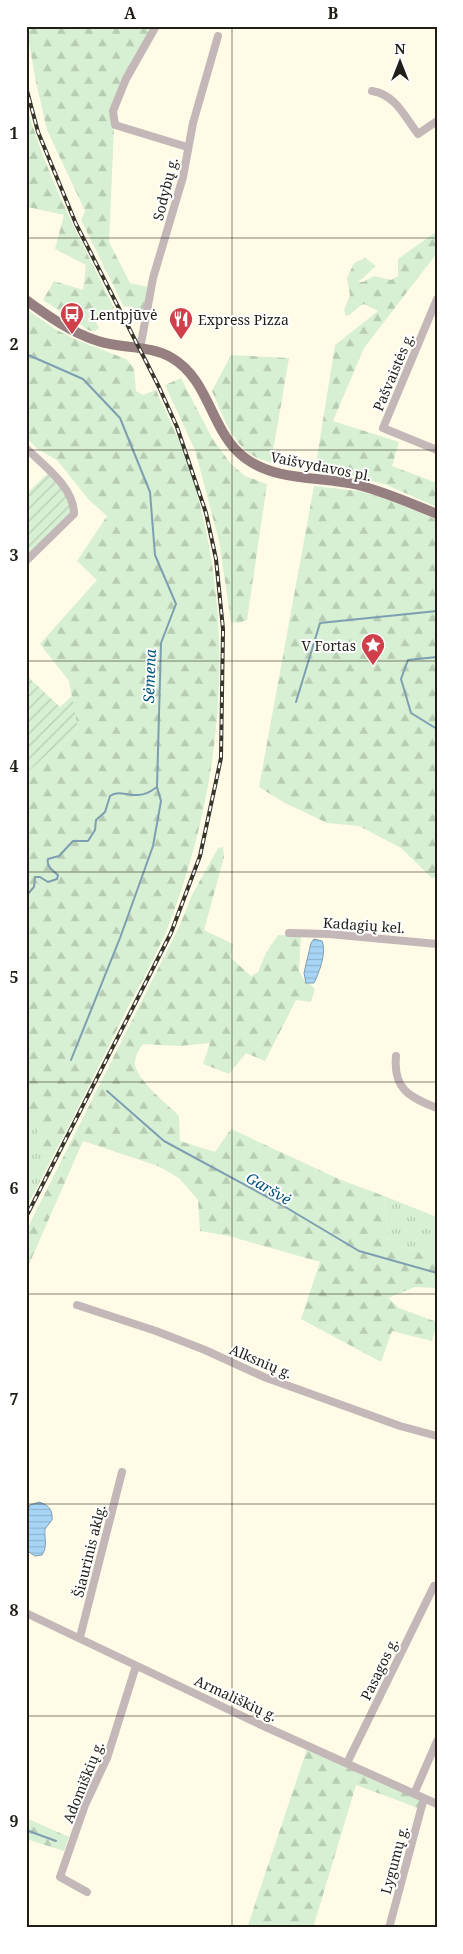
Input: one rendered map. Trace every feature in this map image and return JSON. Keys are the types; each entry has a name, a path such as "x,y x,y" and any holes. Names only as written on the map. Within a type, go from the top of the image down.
{"main road":[{"name":"Vaišvydavos pl.","path":"26,300 52,318 85,336 115,345 162,353 184,367 197,384 229,442 243,457 254,465 264,470 285,475 338,481 379,491 437,514"}],"street":[{"path":"156,26 126,79 113,112 115,125 187,148"},
{"name":"Sodybų g.","path":"140,349 153,278 183,177 187,148 218,36"},
{"path":"372,91 383,93 392,98 418,134 437,122"},
{"name":"Pašvaistės g.","path":"437,299 383,428 437,450"},
{"path":"26,448 66,488 74,505 74,514 26,560"},
{"path":"26,547 32,554"},
{"name":"Kadagių kel.","path":"288,933 329,934 437,944"},
{"path":"396,1056 395,1070 405,1092 437,1108"},
{"name":"Alksnių g.","path":"77,1306 156,1331 206,1350 264,1377 400,1426 437,1436"},
{"name":"Šiaurinis aklg.","path":"80,1637 122,1472"},
{"name":"Pasagos g.","path":"347,1763 434,1586"},
{"name":"Armališkių g.","path":"26,1613 80,1637 136,1666 437,1804"},
{"name":"Adomiškių g.","path":"87,1892 60,1877 85,1805 107,1758 136,1666"},
{"path":"414,1794 437,1741"},
{"name":"Lygumų g.","path":"388,1928 424,1798"}],"green space":[{"path":"26,26 152,26 110,109 114,127 109,242 130,283 147,287 144,311 129,306 124,307 81,220 85,211 47,130"},
{"path":"26,103 43,156 54,182 114,308 97,319 96,322 99,328 95,331 90,331 43,300 54,281 83,290 86,265 55,249 64,215 28,207 26,209"},
{"path":"437,231 437,253 364,348 333,421 399,442 392,466 437,483 437,507 387,485 352,476 315,470 335,345 378,311 364,304 346,316 344,310 350,295 347,278 354,263 365,258 376,266 358,282 363,282 374,276 391,280 398,276 398,259"},
{"path":"26,309 55,329 77,340 126,359 134,368 136,391 143,395 156,390 184,452 203,518 214,576 219,634 219,693 213,751 203,809 189,866 170,922 150,966 54,1154 43,1153 37,1127 26,1124 26,773 78,730 69,681 40,644 97,580 77,561 107,516 89,500 57,460 39,450 26,438"},
{"path":"231,355 289,358 271,463 254,456 238,443 212,391"},
{"path":"181,378 212,438 231,464 245,476 267,484 247,620 239,623 231,622 219,541 195,450 165,385"},
{"path":"48,473 64,489 72,513 26,559 26,494"},
{"path":"314,486 359,491 388,499 437,520 437,878 432,878 401,848 359,826 327,823 283,802 259,787"},
{"path":"26,675 60,707 72,696 78,730 26,773"},
{"path":"223,847 224,857 204,930 233,944 231,958 251,976 258,972 266,953 278,935 301,936 299,971 306,983 315,989 311,1002 296,1000 265,1061 246,1053 229,1074 203,1064 210,1043 179,1046 143,1044 136,1056 135,1065 147,1085 179,1116 180,1141 215,1152 231,1129 341,1180 384,1196 389,1244 437,1256 437,1288 415,1287 388,1298 399,1308 437,1322 432,1341 392,1331 381,1362 301,1319 320,1262 229,1236 200,1231 198,1200 179,1178 158,1166 83,1141 26,1271 26,1234 31,1221 179,927 192,895 218,848"},
{"path":"26,1124 37,1127 43,1153 54,1154 26,1209"},
{"path":"384,1196 437,1217 437,1256 389,1244"},
{"path":"307,1749 421,1800 418,1808 356,1785 313,1928 247,1928"},
{"path":"26,1818 69,1837 64,1851 26,1839"}],"water":[{"path":"314,939 322,941 324,951 314,983 306,983 304,973 311,943"},
{"path":"39,1502 49,1508 52,1513 52,1520 45,1529 44,1552 42,1555 35,1556 26,1550 26,1515 30,1505"}],"waterway":[{"name":"Sėmena","path":"26,354 83,379 120,418 150,492 155,555 176,604 161,643 157,787 141,795 120,793 110,796 105,812 96,820 95,830 88,841 73,841 59,856 48,859 49,866 58,875 57,879 48,882 40,877 35,877 34,887 26,896"},
{"path":"296,702 320,623 437,611"},
{"path":"437,657 408,660 401,679 411,713 437,729"},
{"name":"Garšvė","path":"71,1060 120,938 153,846 161,801 157,787"},
{"name":"Sėmena","path":"26,905 26,913"},
{"name":"Garšvė","path":"107,1091 164,1141 282,1205 359,1251 437,1273"},
{"path":"26,1830 56,1841"}],"railway":[{"path":"26,87 38,132 76,224 159,387 177,427 206,513 216,559 223,629 221,758 200,856 171,933 26,1217"}],"place":[{"name":"Lentpjūvė","path":"72,335"},
{"name":"Express Pizza","path":"181,340"},
{"name":"V Fortas","path":"373,666"}]}
